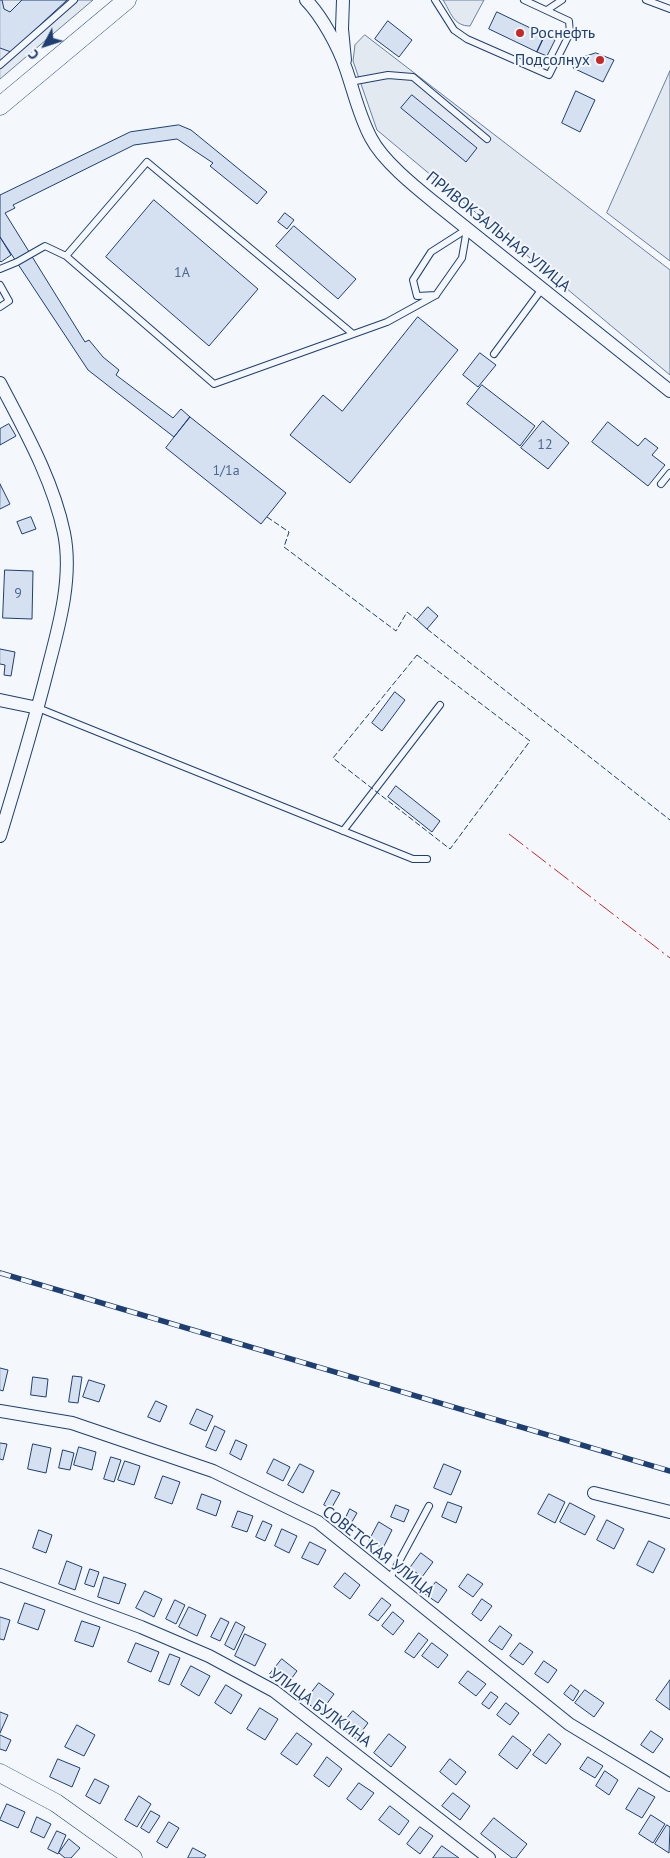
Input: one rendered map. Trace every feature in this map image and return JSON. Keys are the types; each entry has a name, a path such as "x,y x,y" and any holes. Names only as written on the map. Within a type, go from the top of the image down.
{"main road":[{"path":"0,106 127,0"},
{"path":"0,1773 56,1803 134,1858"}],"street":[{"name":"ПРИВОКЗАЛЬНАЯ УЛИЦА","path":"306,0 312,6 329,34 346,68"},
{"name":"ПРИВОКЗАЛЬНАЯ УЛИЦА","path":"343,0 342,29 346,68 364,123 371,139 380,152 411,183 670,391"},
{"path":"0,383 53,492 64,535 66,576 62,615 38,708 0,836"},
{"path":"0,700 38,708"},
{"name":"СОВЕТСКАЯ УЛИЦА","path":"0,1411 72,1423 213,1471 318,1522 569,1724 670,1785"},
{"path":"594,1493 670,1512"},
{"name":"УЛИЦА БУЛКИНА","path":"0,1575 158,1634 210,1656 274,1691 488,1858"}],"lane":[{"path":"0,65 74,0"},
{"path":"435,0 454,30 467,39 549,75 570,33 569,21 524,0"},
{"path":"547,10 562,0"},
{"path":"646,0 670,9"},
{"path":"350,82 388,75 413,77 487,139"},
{"path":"66,256 147,162 353,334"},
{"path":"436,295 417,296 413,280 431,252 467,229"},
{"path":"0,269 17,262 45,246 66,256 214,384 387,322 436,295 462,258 467,229"},
{"path":"0,285 9,301 0,307"},
{"path":"494,354 542,289"},
{"path":"662,484 670,473"},
{"path":"343,830 440,705"},
{"path":"38,708 412,859 427,859"},
{"path":"389,1580 429,1506"}],"shaded area":[{"path":"0,0 93,0 0,79"},
{"path":"443,0 484,0 470,26 456,21"},
{"path":"365,35 670,270 670,375 377,130 353,61 355,45"},
{"path":"670,71 670,261 607,213"}],"building":[{"path":"0,0 2,0 4,9 10,12 22,0 67,0 11,52 0,48"},
{"path":"497,12 545,35 537,52 489,29"},
{"path":"388,21 412,40 399,57 375,39"},
{"path":"545,35 555,40 547,56 537,52"},
{"path":"596,53 614,60 603,82 573,68 578,59"},
{"path":"576,91 595,100 580,132 562,123"},
{"path":"412,95 477,148 466,162 401,108"},
{"path":"179,125 191,130 267,192 257,204 210,166 213,163 177,139 134,145 13,205 15,208 5,213 85,342 89,340 103,357 119,370 116,375 173,418 181,409 190,417 174,437 88,370 0,237 0,195 130,132"},
{"path":"154,200 258,289 209,346 106,257"},
{"path":"285,213 294,220 287,229 278,222"},
{"path":"294,226 356,279 338,299 276,246"},
{"path":"0,237 11,255 1,262 0,261"},
{"path":"418,317 458,350 350,483 290,435 323,395 342,411"},
{"path":"480,353 496,365 478,387 463,375"},
{"path":"482,385 535,426 520,446 467,404"},
{"path":"190,417 286,493 261,524 166,448"},
{"path":"543,421 569,443 548,469 521,448"},
{"path":"608,422 638,446 645,438 658,448 652,455 665,465 648,486 592,442"},
{"path":"9,424 16,436 0,445 0,429"},
{"path":"0,484 10,504 0,509"},
{"path":"31,517 36,529 22,534 17,522"},
{"path":"5,570 33,571 32,619 3,618"},
{"path":"428,607 438,616 427,629 417,620"},
{"path":"0,649 15,652 11,676 4,675 5,665 0,664"},
{"path":"395,692 405,700 382,731 372,723"},
{"path":"396,786 440,821 432,832 388,797"},
{"path":"0,1368 8,1370 3,1391 0,1390"},
{"path":"73,1376 82,1377 78,1403 69,1402"},
{"path":"33,1377 48,1379 46,1397 31,1395"},
{"path":"89,1380 105,1385 99,1402 83,1397"},
{"path":"156,1401 167,1406 160,1422 148,1417"},
{"path":"197,1409 213,1416 206,1431 190,1424"},
{"path":"215,1426 225,1431 216,1451 206,1447"},
{"path":"236,1440 247,1445 241,1460 230,1454"},
{"path":"0,1443 7,1444 3,1460 0,1459"},
{"path":"33,1444 51,1448 46,1473 28,1469"},
{"path":"79,1447 96,1452 92,1470 74,1465"},
{"path":"63,1450 74,1453 70,1470 59,1468"},
{"path":"111,1457 121,1460 114,1482 104,1479"},
{"path":"274,1459 290,1467 283,1481 267,1473"},
{"path":"125,1461 140,1466 134,1485 118,1480"},
{"path":"300,1464 314,1471 303,1493 288,1485"},
{"path":"444,1464 461,1471 451,1495 434,1488"},
{"path":"163,1476 180,1482 172,1504 155,1498"},
{"path":"332,1490 340,1493 331,1509 324,1505"},
{"path":"202,1494 221,1501 216,1516 197,1509"},
{"path":"549,1494 565,1502 555,1523 538,1514"},
{"path":"448,1502 462,1507 456,1523 442,1517"},
{"path":"570,1503 595,1516 585,1535 560,1522"},
{"path":"396,1505 409,1510 404,1522 391,1517"},
{"path":"350,1509 357,1513 349,1527 343,1524"},
{"path":"238,1511 253,1516 247,1532 232,1527"},
{"path":"607,1520 624,1529 614,1549 597,1540"},
{"path":"263,1521 272,1525 265,1541 256,1537"},
{"path":"379,1522 392,1530 383,1548 369,1541"},
{"path":"282,1529 297,1536 289,1553 275,1546"},
{"path":"39,1530 52,1535 46,1553 33,1548"},
{"path":"649,1541 665,1549 653,1573 637,1565"},
{"path":"310,1542 326,1550 318,1565 302,1558"},
{"path":"421,1553 433,1562 422,1577 410,1568"},
{"path":"67,1561 82,1567 75,1590 59,1584"},
{"path":"90,1569 99,1572 94,1587 85,1584"},
{"path":"345,1573 360,1585 350,1599 334,1587"},
{"path":"468,1574 483,1584 473,1597 459,1587"},
{"path":"104,1577 126,1584 119,1604 98,1597"},
{"path":"436,1582 447,1590 438,1603 426,1595"},
{"path":"145,1591 162,1599 154,1617 136,1608"},
{"path":"382,1598 391,1605 378,1621 369,1615"},
{"path":"482,1599 492,1606 481,1621 472,1614"},
{"path":"175,1600 185,1605 176,1624 166,1619"},
{"path":"25,1603 45,1610 38,1630 18,1623"},
{"path":"189,1607 206,1615 197,1636 179,1627"},
{"path":"393,1612 404,1621 393,1635 382,1626"},
{"path":"0,1617 10,1620 4,1640 0,1639"},
{"path":"221,1618 229,1622 220,1641 211,1637"},
{"path":"82,1621 100,1627 93,1647 75,1641"},
{"path":"236,1622 245,1627 234,1650 225,1645"},
{"path":"500,1626 512,1635 502,1650 489,1641"},
{"path":"419,1633 428,1640 414,1658 405,1652"},
{"path":"245,1634 266,1644 255,1666 235,1656"},
{"path":"136,1643 159,1652 151,1672 128,1662"},
{"path":"432,1643 448,1655 438,1668 422,1656"},
{"path":"520,1643 533,1652 523,1665 510,1656"},
{"path":"170,1654 180,1658 169,1685 159,1681"},
{"path":"282,1659 297,1671 286,1686 270,1674"},
{"path":"544,1661 557,1670 548,1683 535,1674"},
{"path":"191,1666 210,1676 199,1696 181,1685"},
{"path":"468,1671 486,1684 476,1696 459,1683"},
{"path":"670,1680 670,1710 656,1700"},
{"path":"319,1683 334,1694 320,1713 305,1701"},
{"path":"226,1685 242,1695 231,1714 215,1703"},
{"path":"571,1685 579,1691 573,1701 564,1694"},
{"path":"585,1690 604,1703 594,1717 575,1703"},
{"path":"491,1692 498,1697 489,1709 482,1704"},
{"path":"506,1703 519,1713 510,1725 497,1715"},
{"path":"260,1708 278,1719 265,1740 247,1729"},
{"path":"353,1711 368,1723 356,1739 340,1727"},
{"path":"0,1712 8,1715 0,1733"},
{"path":"77,1725 95,1735 84,1756 65,1747"},
{"path":"651,1731 663,1739 653,1753 641,1745"},
{"path":"297,1733 312,1744 297,1765 281,1754"},
{"path":"389,1734 406,1747 391,1767 374,1753"},
{"path":"549,1734 561,1744 546,1764 533,1755"},
{"path":"0,1735 11,1740 6,1751 0,1749"},
{"path":"513,1736 531,1750 517,1769 499,1755"},
{"path":"327,1757 342,1769 329,1787 314,1776"},
{"path":"588,1757 603,1766 595,1778 580,1769"},
{"path":"58,1759 80,1768 72,1787 50,1777"},
{"path":"450,1759 466,1772 456,1785 440,1772"},
{"path":"605,1771 618,1780 609,1795 596,1786"},
{"path":"95,1779 109,1786 100,1804 86,1796"},
{"path":"359,1783 374,1793 361,1810 347,1799"},
{"path":"639,1788 655,1797 642,1818 626,1809"},
{"path":"453,1793 470,1806 460,1820 442,1806"},
{"path":"139,1796 151,1804 137,1827 125,1820"},
{"path":"7,1804 25,1812 18,1828 0,1820"},
{"path":"390,1806 409,1821 399,1835 379,1820"},
{"path":"151,1811 160,1816 149,1833 141,1828"},
{"path":"651,1815 665,1824 653,1843 639,1834"},
{"path":"37,1817 51,1824 44,1838 31,1832"},
{"path":"494,1818 527,1844 516,1858 512,1858 481,1834"},
{"path":"169,1822 179,1828 167,1848 157,1842"},
{"path":"667,1825 670,1827 669,1853 655,1844"},
{"path":"420,1827 433,1836 420,1854 407,1844"},
{"path":"57,1831 66,1835 58,1854 48,1849"},
{"path":"69,1839 80,1848 71,1858 65,1858 59,1853"},
{"path":"442,1846 459,1858 433,1858"},
{"path":"193,1848 206,1855 204,1858 188,1858"}],"railway":[{"path":"0,1273 670,1471"}],"fence":[{"path":"267,517 289,532 284,547 396,631 407,612 417,620"},
{"path":"427,629 670,820"},
{"path":"417,655 530,741 450,849 333,758 417,655"}],"power":[{"path":"509,834 670,958"}],"place":[{"name":"Роснефть","path":"520,33"},
{"name":"Подсолнух","path":"600,60"}]}
